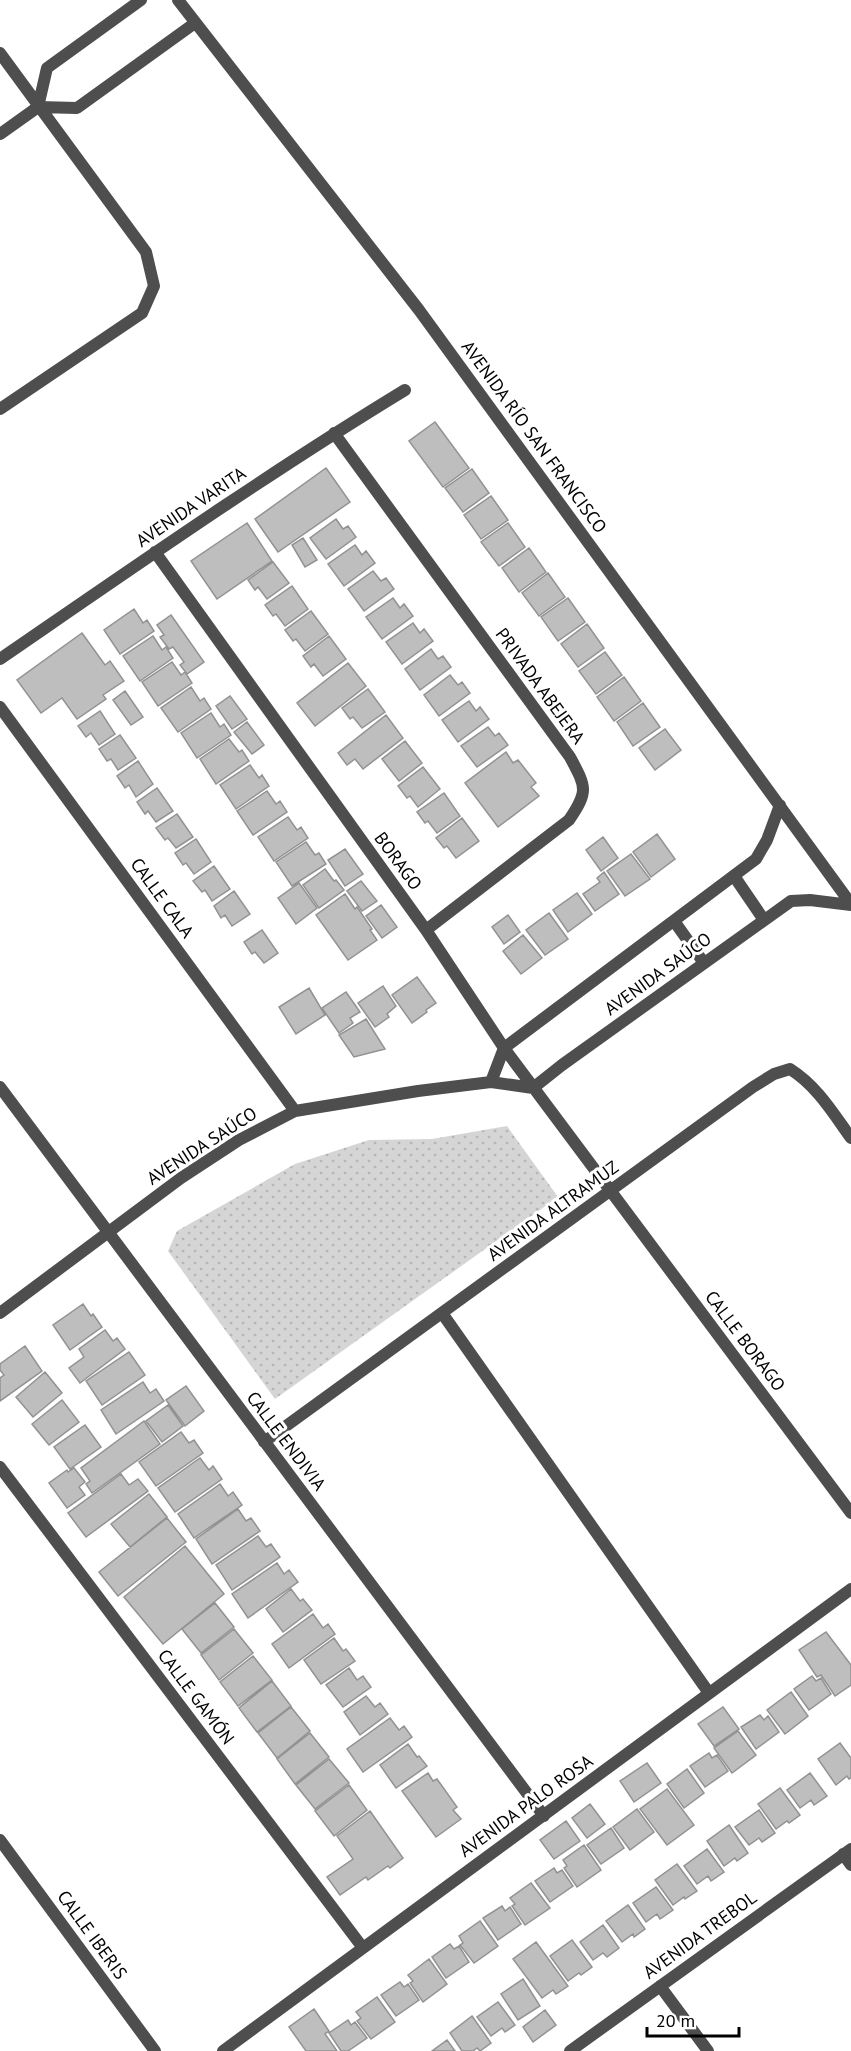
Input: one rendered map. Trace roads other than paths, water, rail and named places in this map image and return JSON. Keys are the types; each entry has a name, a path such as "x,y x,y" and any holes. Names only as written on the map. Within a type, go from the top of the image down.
{"street":[{"path":"38,107 47,68 141,0"},
{"name":"AVENIDA RÍO SAN FRANCISCO","path":"178,0 418,309 851,904"},
{"path":"0,134 38,107 77,108 195,23"},
{"path":"0,53 146,252 154,286 142,312 0,409"},
{"name":"AVENIDA VARITA","path":"0,659 334,433 405,390"},
{"name":"PRIVADA ABEJERA","path":"334,433 570,757 582,780 583,800 569,820 426,930"},
{"name":"BORAGO","path":"155,552 426,930 533,1088 610,1192"},
{"name":"CALLE CALA","path":"0,706 295,1111"},
{"name":"AVENIDA SAÚCO","path":"504,1047 756,859 780,805"},
{"path":"734,876 764,920"},
{"name":"AVENIDA SAÚCO","path":"0,1312 181,1178 229,1146 295,1111 418,1090 491,1082 533,1088 791,901 810,900 851,904"},
{"path":"675,921 704,963"},
{"path":"491,1082 504,1047"},
{"name":"AVENIDA ALTRAMUZ","path":"264,1442 774,1074 790,1070 805,1079 821,1096 851,1138"},
{"name":"CALLE ENDIVIA","path":"0,1087 544,1815"},
{"name":"CALLE BORAGO","path":"610,1192 851,1513"},
{"path":"442,1313 709,1694"},
{"name":"CALLE GAMÓN","path":"0,1467 363,1948"},
{"name":"AVENIDA PALO ROSA","path":"223,2051 851,1589"},
{"name":"CALLE IBERIS","path":"0,1840 155,2051"},
{"path":"847,1852 851,1865"},
{"name":"AVENIDA TREBOL","path":"570,2051 847,1852"},
{"path":"660,1986 708,2051"}]}
